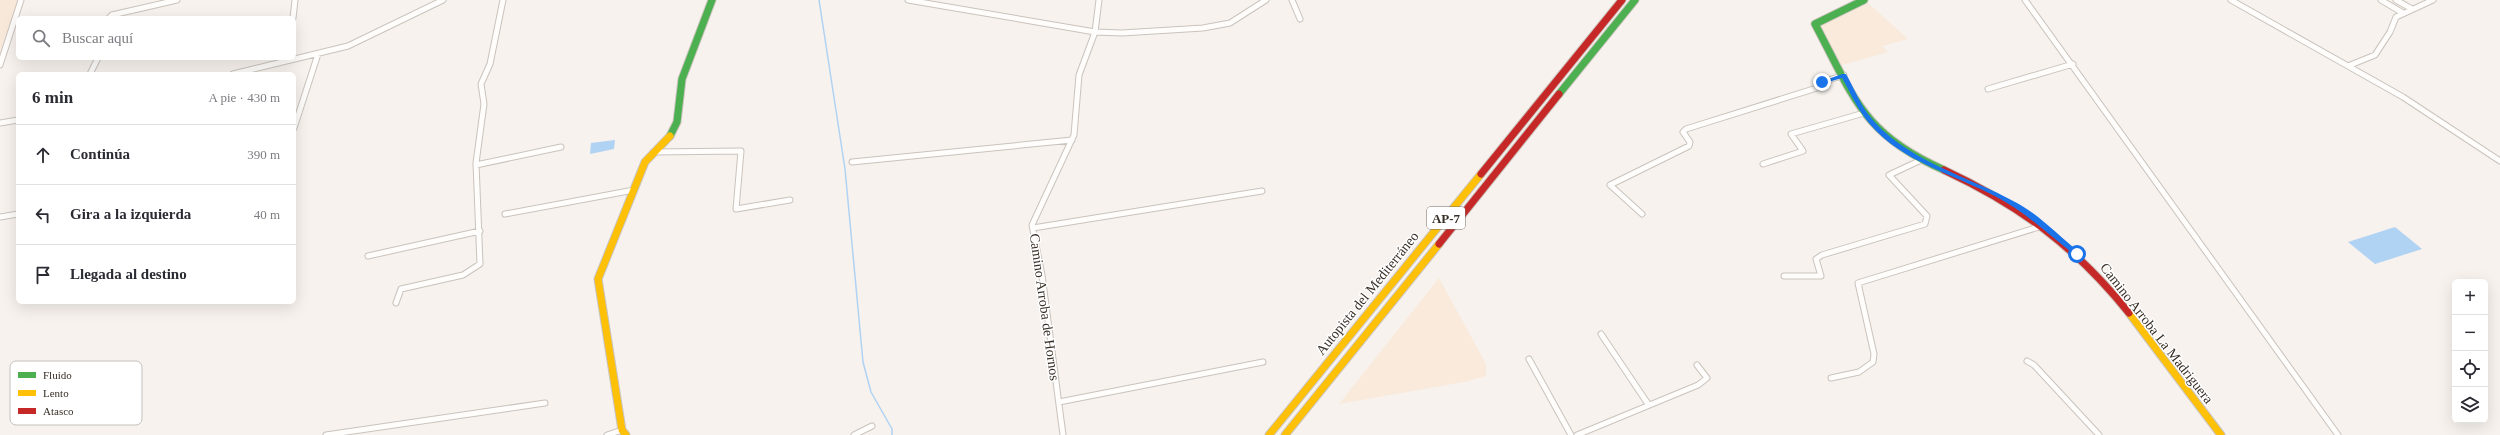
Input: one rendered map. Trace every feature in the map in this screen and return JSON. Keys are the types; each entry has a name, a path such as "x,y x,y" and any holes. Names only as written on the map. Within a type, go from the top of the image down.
{"main road":[{"path":"624,433 598,279 645,162 670,136 677,122 682,79 712,0"},
{"name":"Autopista del Mediterráneo","path":"1269,435 1622,0"},
{"name":"Autopista del Mediterráneo","path":"1285,435 1635,0"},
{"name":"Camino Arroba La Madriguera","path":"1864,0 1846,10 1818,20 1815,24 1864,113 1892,141 1921,160 2000,196 2017,206 2077,254 2111,289 2221,435"}],"street":[{"path":"0,65 1,57 21,0"},
{"path":"111,16 176,0"},
{"path":"293,16 295,0"},
{"path":"296,59 348,46 442,0"},
{"path":"396,303 401,289 463,275 474,270 480,264 480,231 476,165 484,104 481,84 490,64 504,0"},
{"path":"908,0 1095,32 1130,33 1203,28 1223,25 1230,23 1266,0"},
{"name":"Camino Arroba de Hornos","path":"1063,435 1042,275 1033,228 1043,200 1074,135 1079,75 1095,32 1098,0"},
{"path":"1292,0 1300,19"},
{"path":"2025,0 2338,435"},
{"path":"2231,0 2403,97 2500,161"},
{"path":"2381,0 2403,13"},
{"path":"2396,0 2412,9"},
{"path":"2348,66 2375,55 2390,32 2396,17 2431,0"},
{"path":"296,122 318,54"},
{"path":"91,72 97,60"},
{"path":"241,72 291,60"},
{"path":"1988,89 2072,64"},
{"path":"1642,214 1610,185 1689,146 1690,142 1682,132 1686,129 1820,87 1822,82 1844,75"},
{"path":"1763,164 1802,151 1792,134 1864,113"},
{"path":"0,123 16,120"},
{"path":"852,162 1072,140"},
{"path":"476,165 560,147"},
{"path":"653,152 741,151 740,180 736,209 790,200"},
{"path":"1784,276 1822,276 1816,259 1822,255 1925,224 1927,216 1889,175 1892,172 1921,160"},
{"path":"505,214 634,190"},
{"path":"1033,228 1262,191"},
{"path":"0,217 16,214"},
{"path":"1832,378 1859,372 1873,362 1874,354 1862,308 1858,283 2042,226"},
{"path":"368,256 480,231"},
{"path":"1601,334 1648,404"},
{"path":"1529,359 1571,435"},
{"path":"2027,361 2034,365 2099,435"},
{"path":"1059,402 1263,362"},
{"path":"1577,435 1648,404 1698,385 1707,378 1697,366"},
{"path":"326,435 545,403"},
{"path":"854,435 872,426"},
{"path":"607,435 624,433"}],"shaded area":[{"path":"0,0 18,0 0,52"},
{"path":"1868,3 1908,39 1882,46 1888,52 1842,65 1818,26 1827,19 1846,14"},
{"path":"1439,278 1486,364 1486,376 1464,382 1339,404"}],"water":[{"path":"615,140 614,149 590,154 591,143"},
{"path":"2395,227 2422,249 2375,264 2348,242"}],"waterway":[{"path":"819,0 845,169 863,362 871,392 892,429 892,435"}],"traffic: fast":[{"path":"670,136 677,122 682,79 712,0"},
{"path":"1559,94 1635,0"},
{"path":"1864,0 1815,24 1851,93 1872,124 1911,154 1944,170"}],"traffic: slow":[{"path":"626,435 622,430 598,279 645,162 670,136"},
{"path":"1269,435 1481,174"},
{"path":"1285,435 1439,244"},
{"path":"2129,313 2221,435"}],"traffic: jam":[{"path":"1481,174 1622,0"},
{"path":"1439,244 1559,94"},
{"path":"1944,170 1998,197 2023,212 2046,229 2089,267 2129,313"}],"route":[{"path":"1822,82 1844,75 1865,115 1892,141 1918,159 1983,187 2017,206 2077,254"}]}
